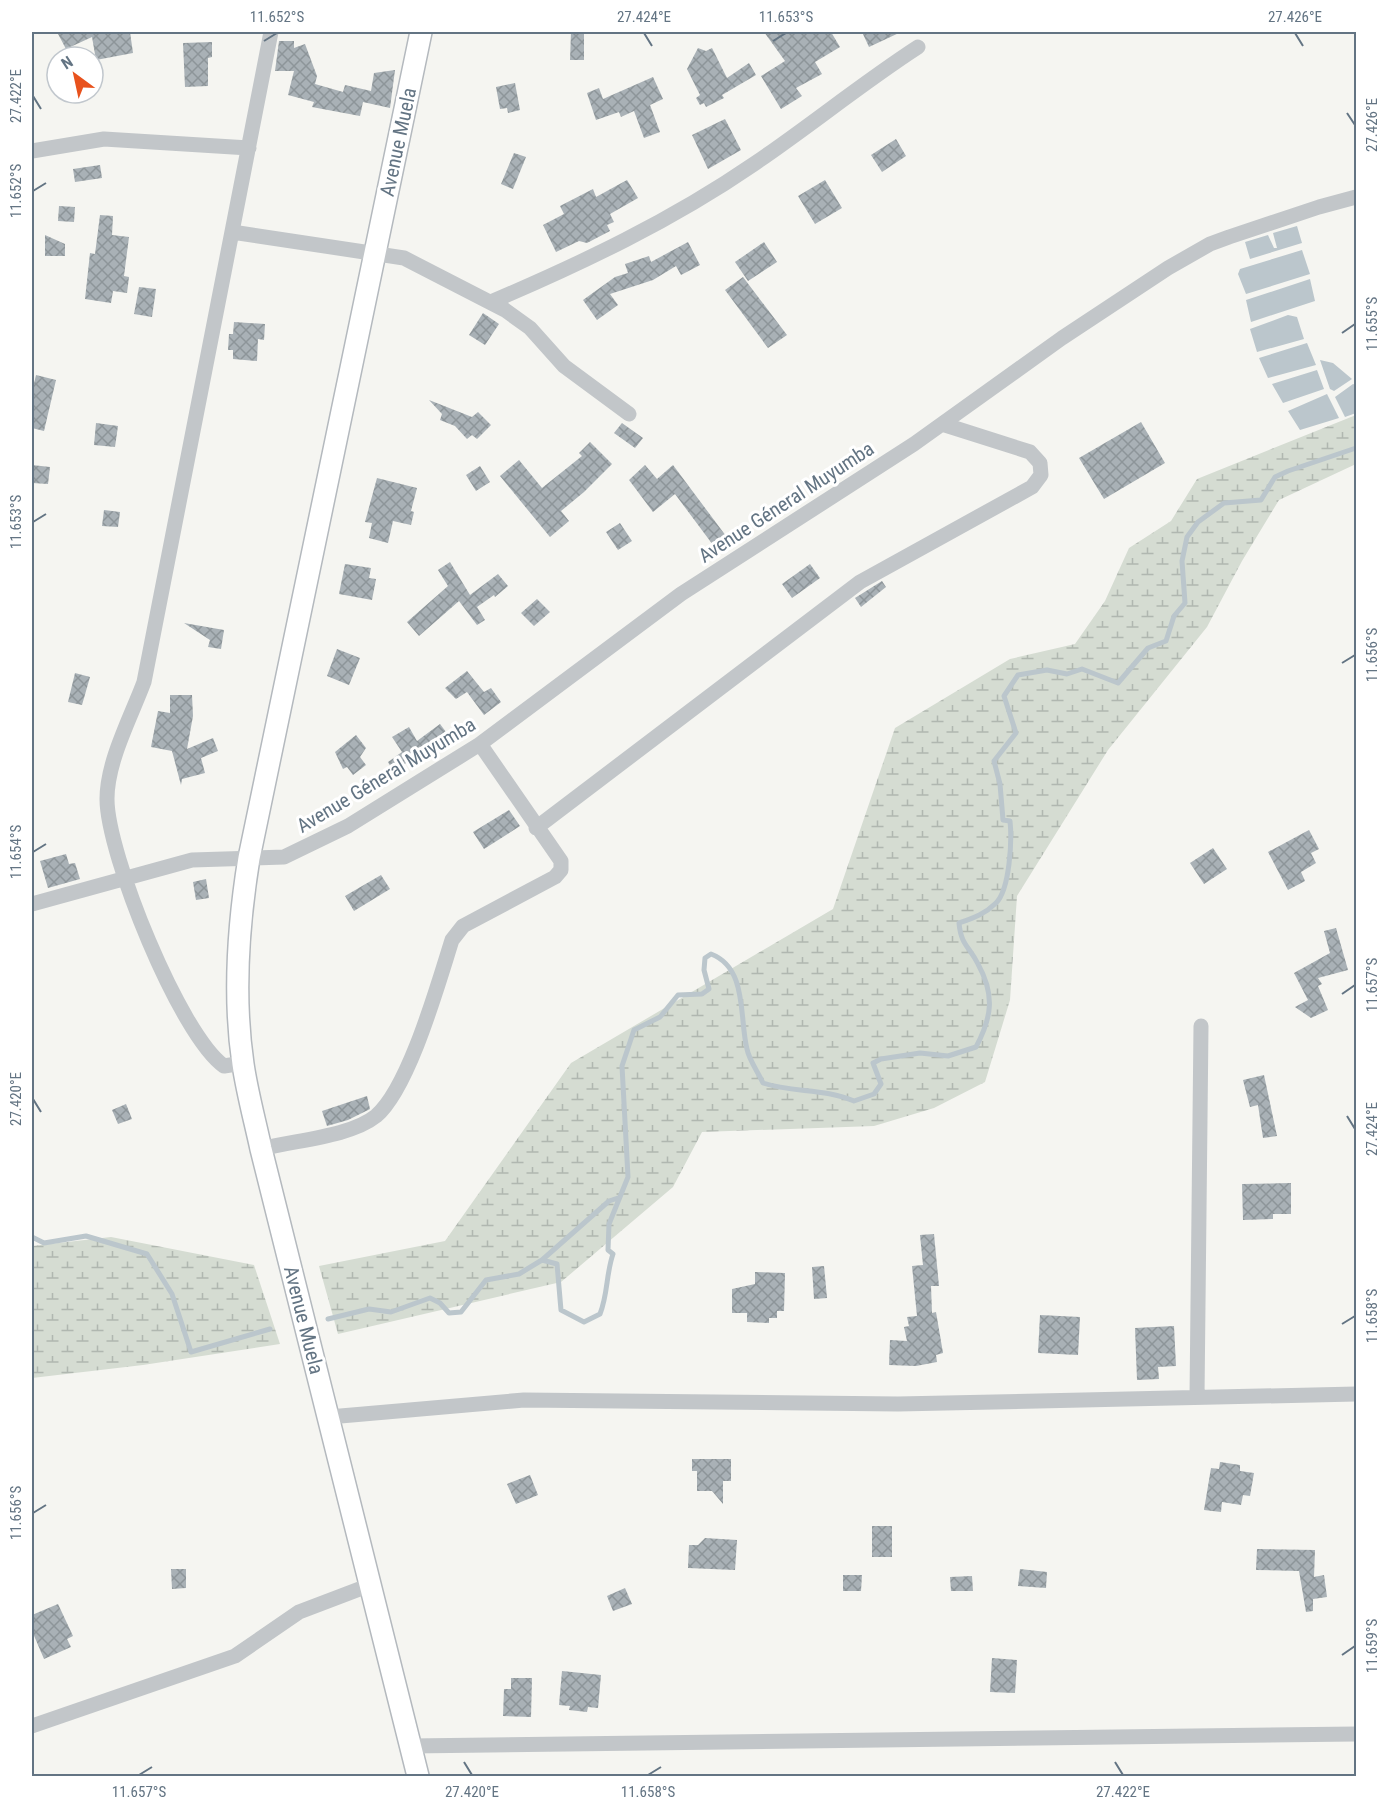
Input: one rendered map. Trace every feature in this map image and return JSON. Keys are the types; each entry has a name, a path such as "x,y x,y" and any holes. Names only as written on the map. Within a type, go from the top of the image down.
{"street":[{"path":"243,1064 224,1066 212,1057 188,1023 152,950 111,827 107,800 110,773 144,682 271,32"},
{"name":"Avenue Muela","path":"418,1776 261,1149 243,1064 238,961 240,915 249,858 421,32"},
{"path":"491,302 579,264 659,223 754,164 864,82 918,47"},
{"path":"32,151 104,139 249,148"},
{"name":"Avenue Géneral Muyumba","path":"32,904 192,860 284,857 297,853 348,826 480,744 681,594 942,424 1062,338 1168,268 1210,244 1318,207 1356,197"},
{"path":"232,232 375,253 411,261 491,302 530,328 564,366 629,414"},
{"path":"536,828 860,582 1032,487 1041,475 1040,463 1030,452 942,424"},
{"path":"261,1149 350,1128 375,1116 399,1088 452,940 463,926 555,877 561,870 561,861 480,744"},
{"path":"1197,1397 1202,1026"},
{"path":"328,1417 524,1400 897,1404 1356,1394"},
{"path":"32,1726 235,1656 299,1612 370,1585"},
{"path":"410,1746 1356,1734"}],"green space":[{"path":"1356,415 1356,464 1279,500 1242,561 1207,627 1108,750 1017,896 1010,1000 985,1082 934,1108 874,1126 702,1132 673,1187 561,1282 338,1334 319,1266 445,1241 571,1063 833,909 895,728 1010,659 1075,644 1105,601 1129,548 1171,521 1197,479"},
{"path":"111,1237 254,1265 280,1344 143,1365 32,1378 32,1246"}],"shaded area":[{"path":"1297,226 1302,243 1250,259 1245,242 1268,235 1274,248 1277,248 1273,233"},
{"path":"1302,250 1310,274 1246,294 1238,274 1240,269"},
{"path":"1310,279 1315,301 1251,322 1246,300"},
{"path":"1288,315 1297,317 1304,339 1257,352 1250,329"},
{"path":"1307,343 1316,365 1268,378 1259,358"},
{"path":"1320,360 1333,363 1352,379 1334,391 1330,389"},
{"path":"1317,370 1324,389 1283,403 1272,384"},
{"path":"1353,384 1356,385 1356,413 1345,417 1335,397"},
{"path":"1327,394 1339,418 1300,430 1288,411"}],"building":[{"path":"57,32 130,32 133,53 105,58 105,45 93,45 92,37 75,45 64,45"},
{"path":"571,32 584,32 584,60 570,60"},
{"path":"764,32 831,32 840,47 815,62 822,74 796,88 802,96 781,109 761,76 785,61"},
{"path":"862,32 901,32 869,47"},
{"path":"279,41 294,41 294,48 305,44 317,76 315,84 343,92 345,85 371,91 374,73 395,70 390,108 363,102 360,116 312,107 314,102 288,95 294,71 275,71"},
{"path":"212,42 212,57 208,58 208,86 185,87 183,43"},
{"path":"698,48 706,51 712,48 727,78 749,63 756,75 722,95 724,98 706,107 704,103 700,105 696,98 700,95 687,69"},
{"path":"653,77 663,99 650,105 660,132 644,138 634,111 621,117 619,112 596,120 587,93 599,88 603,99"},
{"path":"515,83 520,110 508,113 507,108 500,109 496,87"},
{"path":"725,119 741,150 708,169 692,135"},
{"path":"896,139 906,156 882,172 871,155"},
{"path":"514,153 526,157 513,189 501,184"},
{"path":"100,165 102,178 75,182 73,169"},
{"path":"627,180 638,198 610,214 614,222 607,225 610,231 587,243 579,241 556,252 543,225 564,214 560,206 593,189 596,197"},
{"path":"825,180 842,208 815,224 798,196"},
{"path":"59,206 75,207 74,222 58,221"},
{"path":"100,215 113,216 112,235 129,237 124,276 129,277 127,293 113,291 111,303 85,299 90,253 95,254"},
{"path":"45,235 65,244 65,256 45,256"},
{"path":"688,242 700,265 681,275 676,266 653,280 610,294 618,305 597,320 583,300 615,277 628,273 625,264 649,256 651,262"},
{"path":"764,242 777,262 748,281 735,262"},
{"path":"743,277 787,335 768,348 725,290"},
{"path":"139,287 156,289 152,317 134,314"},
{"path":"483,313 499,324 485,345 469,335"},
{"path":"234,322 265,324 264,340 258,339 257,361 233,359 233,350 228,350 229,334 233,334"},
{"path":"36,375 56,380 44,431 32,428 32,392"},
{"path":"429,400 472,417 478,412 491,425 477,439 472,435 467,439 455,426 440,420 442,414"},
{"path":"1141,422 1165,463 1104,499 1079,458"},
{"path":"96,423 118,426 115,447 94,445"},
{"path":"622,423 643,438 635,448 614,433"},
{"path":"590,442 612,464 561,511 569,521 550,537 500,476 519,460 542,488 582,456 579,453"},
{"path":"32,465 50,467 48,484 32,483"},
{"path":"645,465 657,479 673,465 726,536 713,545 675,494 653,512 629,480"},
{"path":"480,466 490,482 476,491 466,475"},
{"path":"377,478 417,488 411,511 414,512 411,525 393,521 388,543 369,538 372,523 365,522"},
{"path":"104,510 120,512 118,527 102,526"},
{"path":"620,523 632,541 618,550 606,532"},
{"path":"450,562 470,595 498,574 508,586 495,597 494,595 477,607 485,620 477,625 459,601 419,636 407,622 448,586 438,570"},
{"path":"345,564 371,568 369,578 376,579 372,600 339,594"},
{"path":"810,564 820,578 792,598 782,584"},
{"path":"882,581 886,587 861,607 855,598"},
{"path":"537,599 550,612 534,626 521,613"},
{"path":"184,623 224,630 221,649 208,647 210,640"},
{"path":"337,649 360,658 349,685 327,676"},
{"path":"467,671 484,692 491,688 501,702 484,715 467,692 456,699 445,688"},
{"path":"75,673 90,677 82,705 68,702"},
{"path":"170,695 192,695 193,716 187,749 213,738 218,751 201,758 205,773 182,779 181,785 172,751 151,747 158,711 170,713"},
{"path":"440,724 452,740 441,748 438,744 393,771 388,762 402,752 392,737 409,727 417,741"},
{"path":"356,735 366,748 360,757 366,765 353,775 347,767 343,769 335,752"},
{"path":"509,810 520,826 484,849 473,832"},
{"path":"1309,830 1319,849 1311,853 1316,863 1301,872 1305,881 1288,890 1268,852"},
{"path":"1213,848 1227,869 1204,884 1190,863"},
{"path":"66,854 69,864 75,863 80,879 48,888 40,861"},
{"path":"381,875 390,889 354,911 345,896"},
{"path":"206,879 209,898 196,900 193,882"},
{"path":"1336,928 1348,970 1318,978 1322,984 1318,986 1328,1010 1311,1018 1295,1007 1308,1000 1294,973 1330,953 1324,931"},
{"path":"1264,1075 1277,1136 1263,1138 1258,1105 1250,1107 1243,1080"},
{"path":"367,1096 370,1109 348,1120 327,1126 322,1111"},
{"path":"126,1104 132,1119 118,1124 112,1110"},
{"path":"1291,1183 1291,1214 1273,1214 1273,1219 1243,1220 1242,1184"},
{"path":"934,1234 939,1286 931,1286 932,1313 936,1312 943,1353 936,1355 937,1362 916,1366 889,1365 890,1340 907,1341 904,1327 909,1326 907,1317 917,1316 912,1266 923,1265 920,1235"},
{"path":"824,1266 827,1298 814,1299 812,1267"},
{"path":"755,1272 785,1273 784,1311 777,1311 777,1318 769,1318 769,1323 747,1322 747,1313 732,1313 732,1289 755,1284"},
{"path":"1040,1315 1080,1317 1078,1355 1038,1353"},
{"path":"1174,1326 1176,1366 1158,1367 1159,1379 1137,1380 1135,1328"},
{"path":"692,1459 731,1459 731,1481 723,1481 723,1504 712,1491 697,1491 697,1471 692,1471"},
{"path":"1220,1462 1240,1465 1240,1471 1254,1473 1250,1496 1243,1495 1241,1505 1222,1502 1221,1512 1204,1510 1211,1468 1219,1469"},
{"path":"530,1475 538,1495 516,1504 507,1484"},
{"path":"872,1526 892,1526 892,1557 872,1557"},
{"path":"705,1538 737,1540 735,1570 688,1568 689,1545 698,1545"},
{"path":"1257,1549 1315,1550 1314,1577 1324,1575 1327,1597 1313,1599 1313,1611 1306,1612 1299,1571 1256,1570"},
{"path":"171,1569 186,1569 186,1588 172,1589"},
{"path":"1020,1569 1047,1572 1046,1588 1018,1586"},
{"path":"843,1575 862,1575 861,1591 843,1591"},
{"path":"972,1576 973,1591 951,1591 950,1577"},
{"path":"625,1588 632,1604 613,1611 607,1596"},
{"path":"58,1604 73,1636 67,1639 71,1647 44,1659 32,1631 32,1615"},
{"path":"992,1658 1017,1660 1015,1693 990,1692"},
{"path":"562,1671 601,1675 598,1708 588,1707 587,1712 569,1710 570,1706 559,1705"},
{"path":"511,1678 532,1678 531,1717 503,1716 504,1689 511,1689"}],"waterway":[{"path":"328,1319 369,1309 391,1312 430,1298 440,1303 449,1313 461,1312 486,1280 519,1274 542,1260 557,1264 561,1310 584,1322 600,1314 613,1254 608,1250 609,1224 628,1177 622,1066 634,1030 660,1017 678,995 702,994 709,989 704,970 705,958 711,954 723,961 737,982 748,1053 763,1083 831,1094 854,1101 874,1094 881,1084 873,1063 881,1059 920,1053 948,1056 976,1047 988,1016 989,996 983,975 964,941 959,923 992,907 1001,896 1007,876 1011,840 1010,821 1003,820 1000,784 994,761 1016,733 1004,696 1018,675 1047,670 1067,674 1082,669 1118,683 1148,648 1166,641 1174,616 1185,603 1182,561 1187,537 1198,522 1224,503 1261,500 1275,477 1356,448"},
{"path":"542,1260 609,1201 618,1198"},
{"path":"32,1237 44,1243 86,1236 147,1254 172,1294 191,1352 270,1329"}]}
